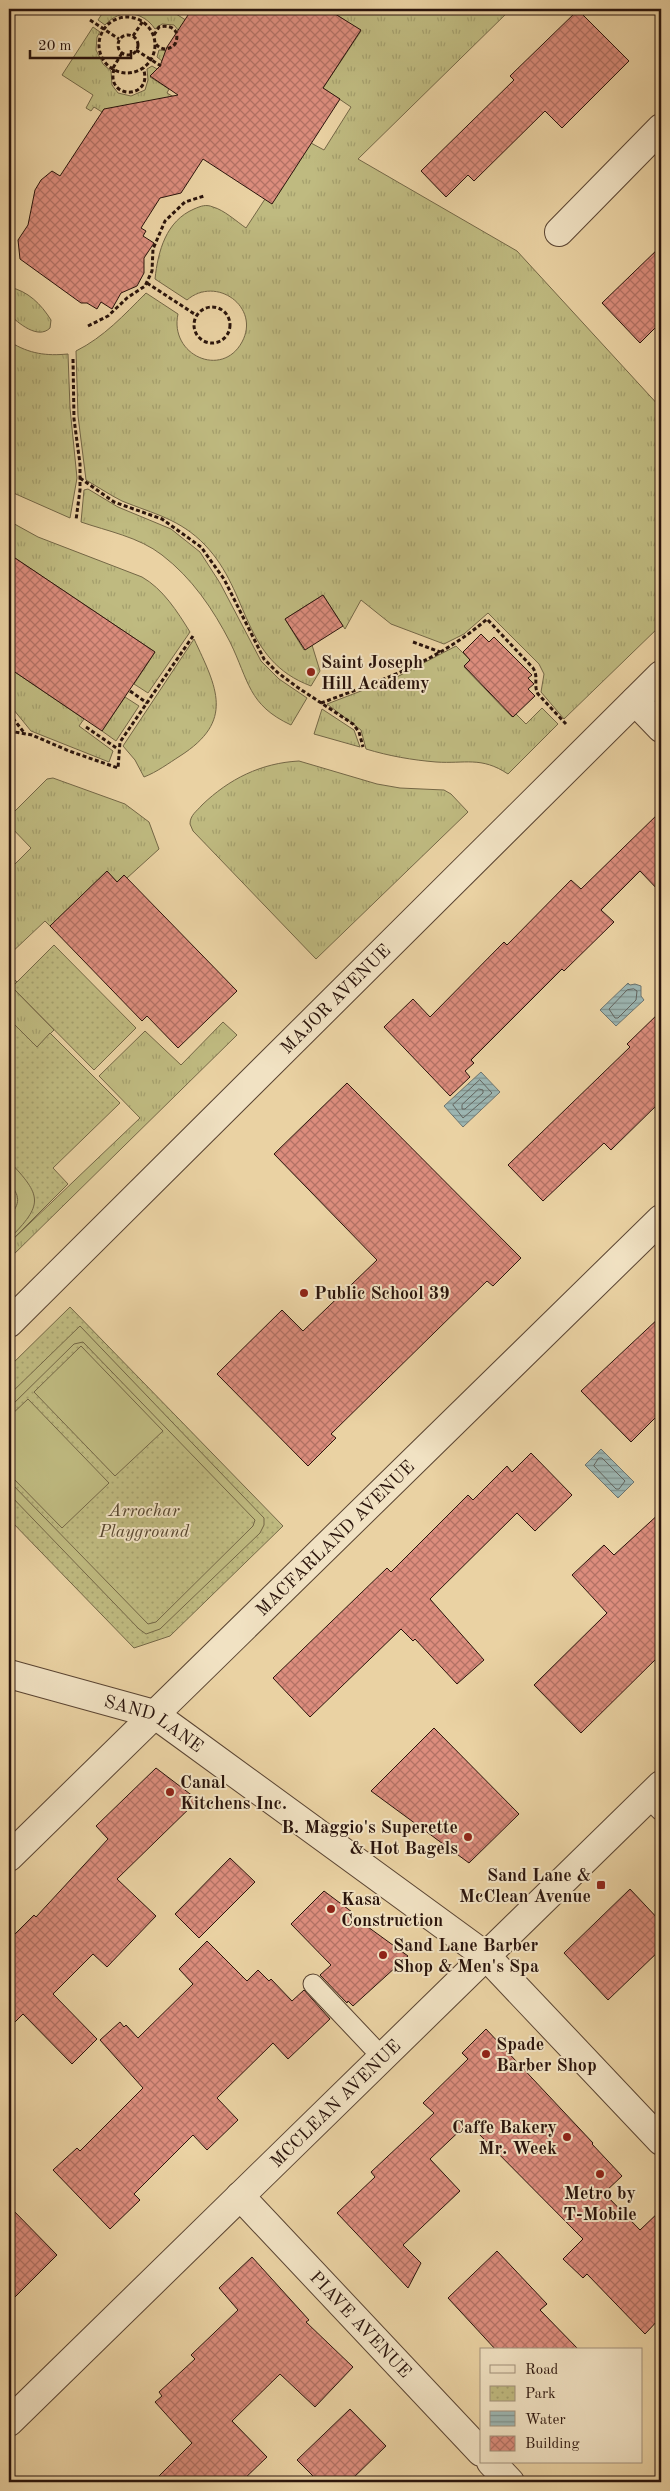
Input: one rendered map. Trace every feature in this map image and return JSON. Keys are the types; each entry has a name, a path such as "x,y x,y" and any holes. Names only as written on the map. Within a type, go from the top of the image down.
{"street":[{"path":"559,232 661,128"},
{"name":"MAJOR AVENUE","path":"9,1323 661,675"},
{"path":"635,701 661,728"},
{"name":"MACFARLAND AVENUE","path":"9,1857 661,1219"},
{"name":"SAND LANE","path":"9,1674 154,1714 486,1956 661,2142"},
{"name":"MCCLEAN AVENUE","path":"9,2422 486,1956 657,1798"},
{"name":"PIAVE AVENUE","path":"240,2196 480,2451"},
{"path":"493,2464 510,2482"}],"lane":[{"path":"313,1984 382,2057"}],"path":[{"path":"135,18 143,22 154,36 154,52 151,60 144,68 126,73 114,69 102,57 100,38 104,30 118,19 135,18"},
{"path":"90,20 119,39"},
{"path":"133,36 143,22"},
{"path":"154,36 157,29 167,25 174,29 177,36 175,44 169,48 161,48 155,43"},
{"path":"124,35 133,36 138,43 136,50 132,54 122,53 118,45 119,39 124,35"},
{"path":"136,50 161,66"},
{"path":"122,53 114,69 113,75 116,86 130,93 141,88 144,84 146,73 144,68"},
{"path":"88,326 117,310 147,282 152,270 153,249 165,220 185,202 204,196"},
{"path":"147,282 196,315"},
{"path":"208,307 220,308 228,317 230,328 228,334 224,339 213,344 202,340 194,331 193,325 196,315 208,307"},
{"path":"73,359 74,419 80,478 76,520"},
{"path":"80,478 114,502 162,519 201,547 224,579 264,659 277,672 352,724 359,732 363,747"},
{"path":"320,703 398,674 466,638 487,620 533,668 537,674 535,690 566,724"},
{"path":"9,731 46,740 69,752 118,768 120,742 192,636"},
{"path":"413,642 441,652"},
{"path":"130,690 147,703"},
{"path":"9,713 26,734"},
{"path":"86,727 118,749"}],"green space":[{"path":"105,9 168,9 218,40 162,61 157,57 159,50 168,51 179,31 174,25 162,24 155,29 138,15 124,14 117,16 105,25 98,20"},
{"path":"328,9 511,9 358,159 517,251 661,408 661,625 564,719 541,692 544,674 539,664 488,613 464,634 444,644 391,624 361,600 345,629 323,595 285,619 304,650 312,645 320,671 311,686 288,674 271,660 259,643 220,564 196,536 176,523 122,501 86,480 78,416 76,351 105,332 146,293 178,314 177,328 181,341 189,351 199,357 211,360 222,359 233,353 242,342 246,329 246,317 241,307 232,298 222,293 210,291 198,293 187,300 155,279 158,258 170,229 184,214 199,207 217,208 246,228 265,199 311,143 324,150 351,107 323,88 361,31"},
{"path":"93,27 100,32 97,37 96,50 103,64 111,71 112,85 118,93 131,96 145,90 148,80 147,69 152,66 157,69 150,77 169,89 167,93 179,100 115,117 104,109 102,112 94,107 91,111 86,108 93,95 62,75"},
{"path":"9,287 28,295 43,309 51,320 50,328 40,332 28,329 9,314"},
{"path":"10,342 38,353 52,355 68,354 70,408 77,478 70,518 9,491"},
{"path":"88,489 118,507 171,529 200,552 220,583 261,661 279,679 307,698 291,725 266,709 258,700 246,680 230,642 216,618 201,595 173,564 143,544 123,535 81,522 84,490"},
{"path":"9,521 38,537 142,577 157,588 169,601 190,632 148,693 134,684 155,652 9,554"},
{"path":"194,639 214,688 215,717 209,730 197,743 154,773 144,777 135,760 123,746"},
{"path":"456,646 470,660 464,667 512,717 516,714 526,724 542,708 558,724 508,774 498,768 481,763 418,760 366,749 361,730 327,704 395,678"},
{"path":"9,668 84,719 79,726 113,751 109,762 31,731 9,704"},
{"path":"125,697 139,706 116,741 102,731"},
{"path":"322,709 354,730 360,747 314,734"},
{"path":"299,761 377,784 400,788 444,790 451,794 468,812 316,959 193,831 190,824 192,816 202,805 223,787 235,780 272,765"},
{"path":"53,778 125,804 149,822 159,849 127,878 124,875 117,882 107,871 50,926 45,921 9,955 9,870 31,848 9,825 9,817 47,779"},
{"path":"54,945 136,1028 94,1070 12,987"},
{"path":"11,976 17,982 12,987 54,1030 37,1047 9,1019 9,979"},
{"path":"9,1019 37,1047 50,1033 120,1103 53,1168 68,1184 9,1243"},
{"path":"223,1022 237,1035 9,1259 9,1243 140,1118 99,1076 145,1031 181,1065"},
{"path":"9,1161 28,1183 33,1192 34,1200 33,1208 28,1217 9,1239 9,1216 16,1207 18,1200 9,1183"},
{"name":"Arrochar Playground","path":"70,1307 283,1526 170,1636 134,1648 9,1519 9,1367"},
{"path":"80,1326 264,1518 264,1525 260,1533 160,1629 146,1634 139,1629 9,1494 9,1481 148,1624 156,1622 253,1526 255,1520 83,1342 74,1344 9,1408 9,1395"},
{"path":"81,1346 163,1431 115,1476 34,1392"},
{"path":"28,1399 109,1483 62,1528 9,1474 9,1417"}],"water":[{"path":"628,983 641,986 641,996 644,1000 616,1026 600,1010"},
{"path":"481,1072 500,1092 463,1127 444,1106"},
{"path":"601,1449 634,1482 618,1498 585,1465"}],"building":[{"path":"192,9 327,9 361,30 323,88 340,99 272,204 203,159 181,193 160,198 141,228 146,231 143,236 154,243 144,258 144,273 137,286 121,293 112,309 101,302 97,309 87,303 81,303 20,259 18,240 28,225 35,190 41,180 52,171 60,176 104,109 178,95 150,76 160,66 167,47"},
{"path":"578,10 629,61 562,128 545,111 474,181 468,175 446,197 421,171 514,80 510,76"},
{"path":"661,246 661,322 640,343 602,303"},
{"path":"9,554 155,652 102,731 9,668"},
{"path":"323,595 343,626 305,650 285,619"},
{"path":"481,634 489,642 494,637 532,675 528,678 534,684 528,689 535,696 513,717 464,666 470,660 463,652"},
{"path":"661,811 661,893 640,871 601,910 614,922 564,971 562,969 471,1060 474,1063 465,1071 470,1077 450,1096 384,1027 413,999 430,1017 504,942 507,945 571,880 581,889"},
{"path":"107,871 117,882 124,875 237,991 178,1048 147,1016 142,1021 50,926"},
{"path":"661,1011 661,1101 611,1150 604,1143 543,1201 508,1165 630,1047 627,1044"},
{"path":"347,1083 521,1258 493,1286 487,1281 331,1434 336,1438 308,1466 217,1374 282,1310 303,1331 377,1260 274,1154"},
{"path":"661,1316 661,1412 631,1442 581,1391"},
{"path":"531,1453 572,1495 535,1531 517,1513 430,1599 484,1660 457,1684 415,1639 413,1641 401,1629 310,1717 273,1678 387,1568 391,1572 468,1495 473,1500 507,1466 512,1472"},
{"path":"661,1512 661,1654 581,1733 534,1685 607,1613 572,1575 604,1545 614,1555"},
{"path":"434,1728 519,1814 469,1863 371,1791"},
{"path":"156,1768 198,1800 117,1879 156,1916 107,1967 93,1954 53,1994 97,2039 72,2064 23,2014 9,2028 9,1940 34,1915 36,1917 108,1839 96,1826"},
{"path":"230,1858 255,1882 199,1938 175,1914"},
{"path":"630,1889 661,1922 661,1949 608,2000 564,1953"},
{"path":"324,1891 352,1912 350,1914 408,1956 353,2006 348,2001 347,2003 320,1975 331,1965 291,1924"},
{"path":"207,1941 247,1981 258,1970 269,1981 271,1979 292,2001 304,1990 330,2019 288,2059 273,2043 217,2098 238,2120 207,2150 193,2135 134,2194 140,2200 110,2229 53,2170 77,2148 80,2151 143,2088 100,2040 120,2022 124,2027 126,2025 138,2038 193,1984 179,1969"},
{"path":"486,2029 622,2176 604,2193 640,2230 661,2210 661,2317 645,2334 587,2274 583,2278 563,2259 583,2239 468,2123 430,2159 460,2191 403,2245 421,2263 408,2288 337,2213 375,2177 371,2172 434,2113 423,2103 468,2059 462,2053"},
{"path":"9,2206 57,2255 9,2303"},
{"path":"497,2251 547,2304 540,2310 577,2348 494,2348 448,2298"},
{"path":"252,2257 309,2320 306,2322 353,2367 315,2407 280,2374 232,2421 267,2457 241,2482 153,2482 192,2443 155,2402 162,2396 159,2392 195,2359 191,2355 238,2310 219,2288"},
{"path":"350,2409 386,2446 349,2482 319,2482 297,2460"}],"place":[{"name":"Saint Joseph Hill Academy","path":"311,672"},
{"name":"Public School 39","path":"304,1293"},
{"name":"Canal Kitchens Inc.","path":"170,1792"},
{"name":"B. Maggio's Superette & Hot Bagels","path":"468,1837"},
{"name":"Sand Lane & McClean Avenue","path":"601,1885"},
{"name":"Kasa Construction","path":"331,1909"},
{"name":"Sand Lane Barber Shop & Men's Spa","path":"383,1955"},
{"name":"Spade Barber Shop","path":"486,2054"},
{"name":"Caffe Bakery Mr. Week","path":"567,2137"},
{"name":"Metro by T-Mobile","path":"600,2174"}]}
